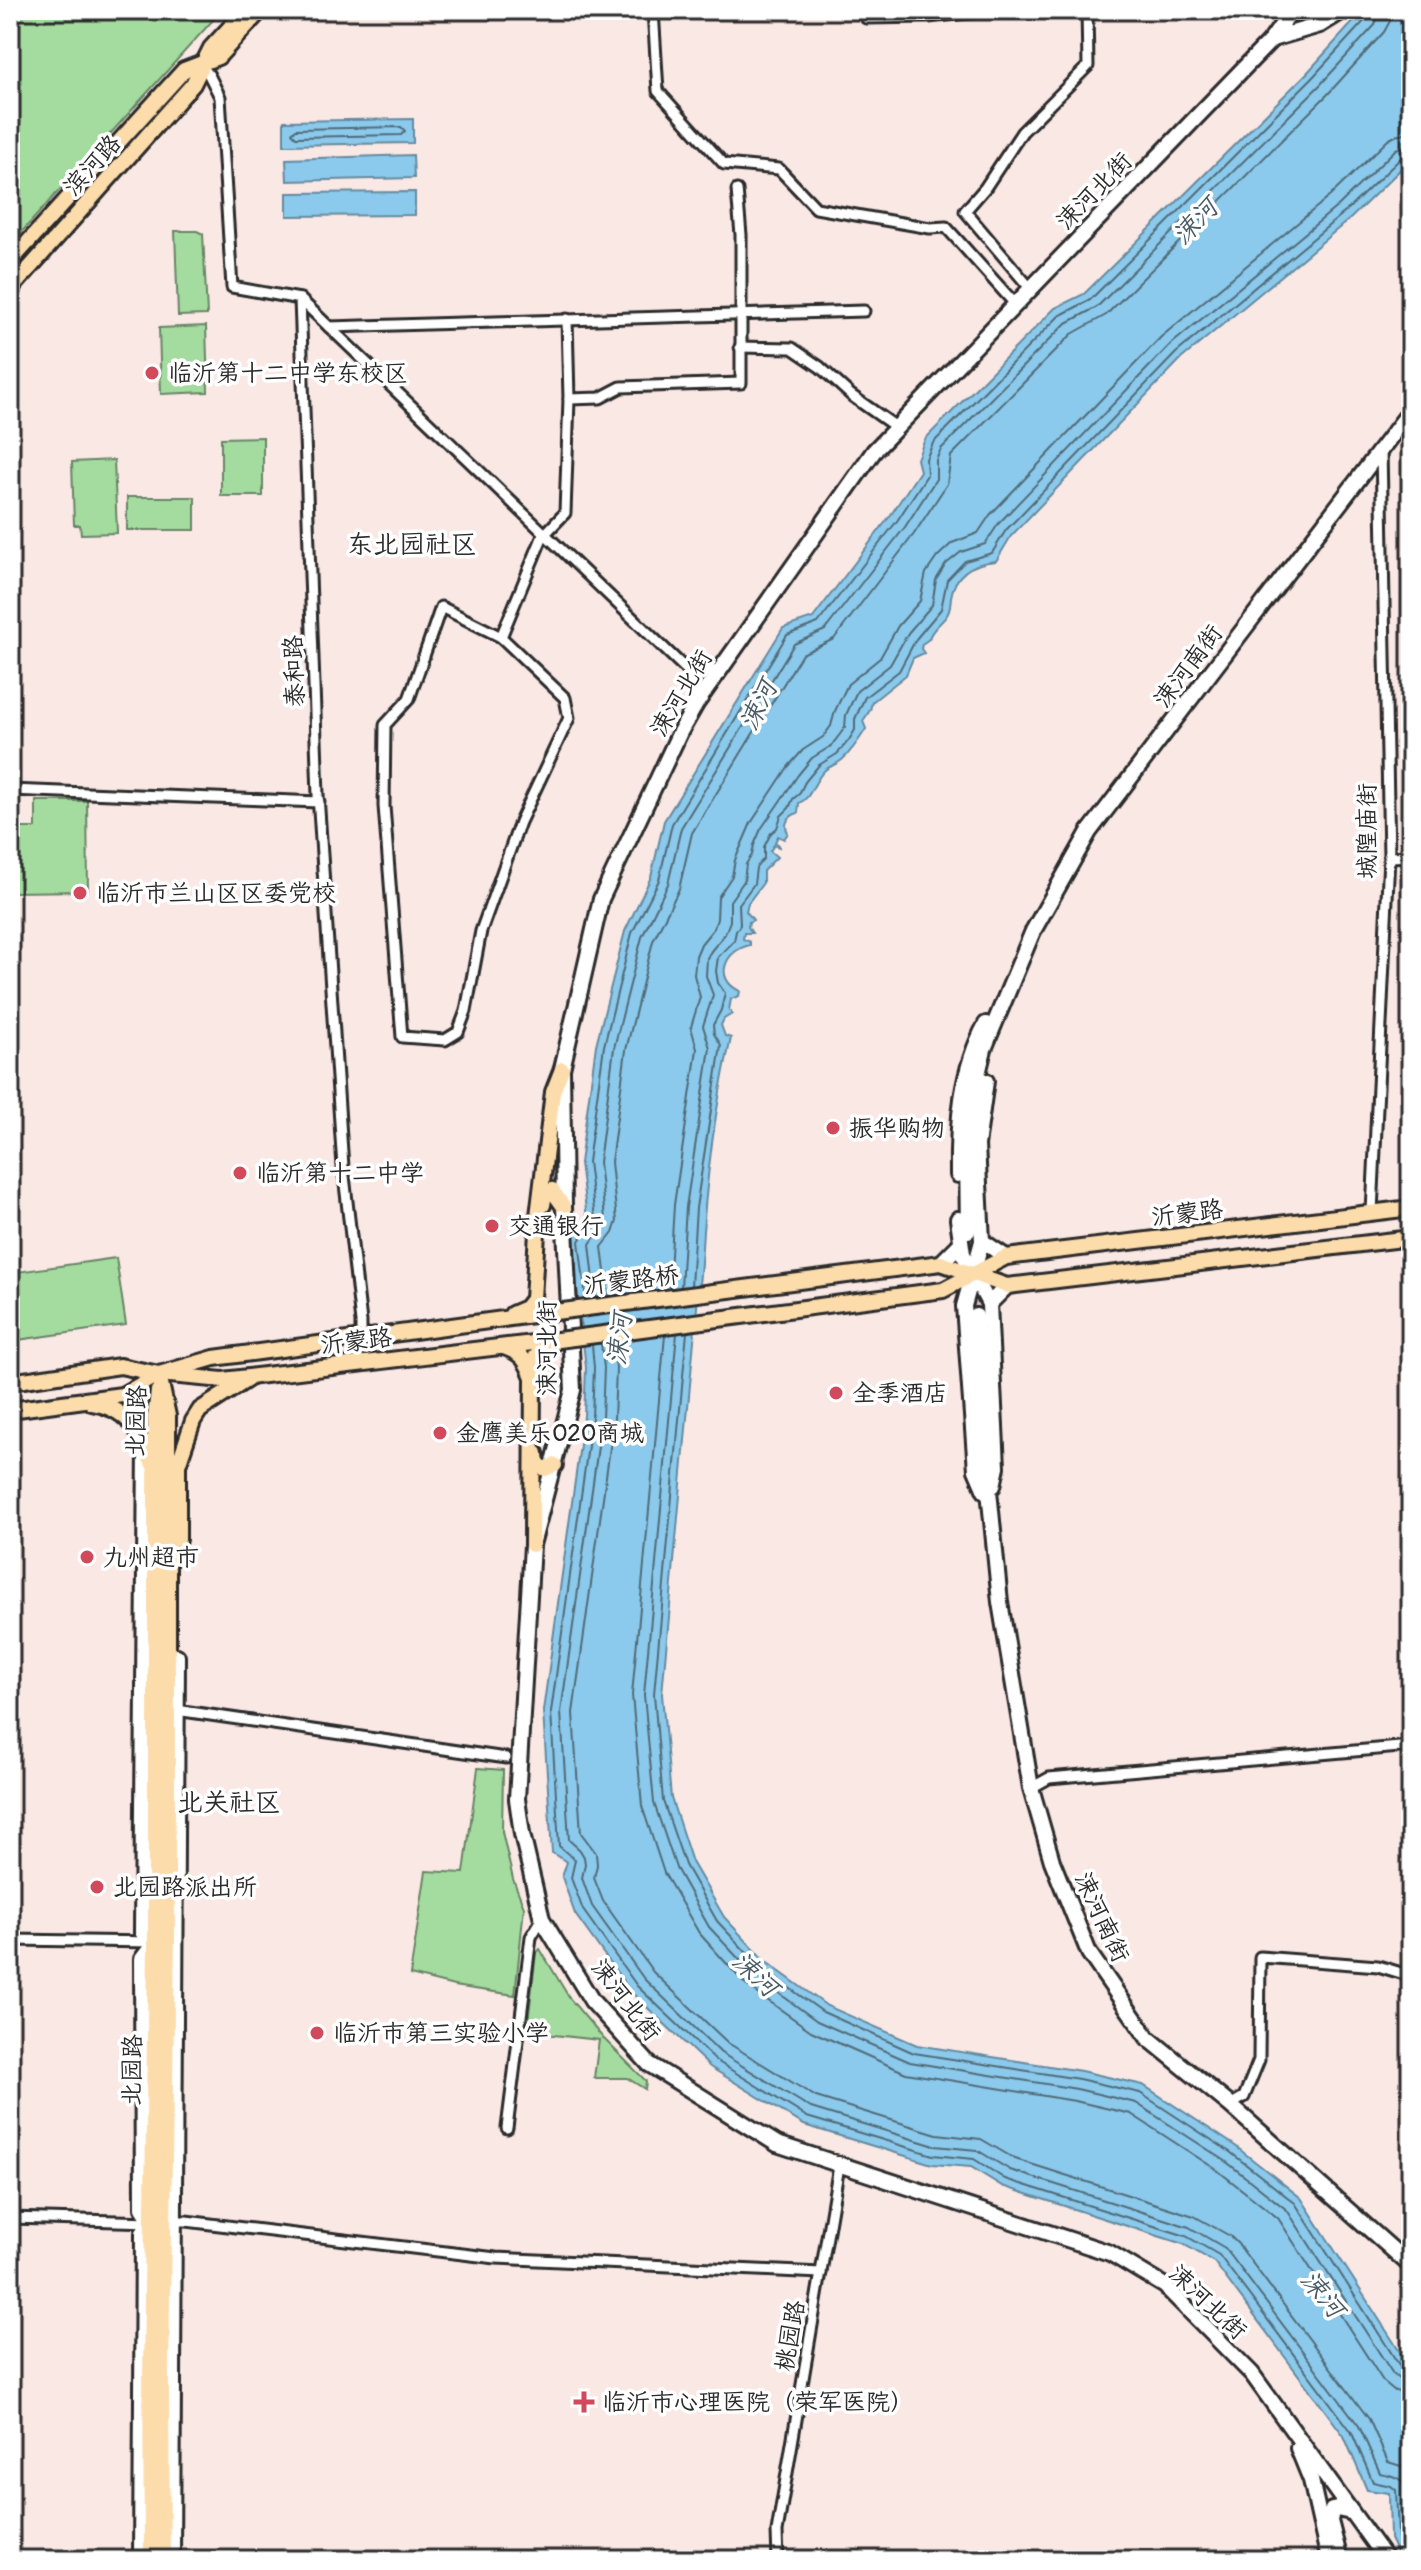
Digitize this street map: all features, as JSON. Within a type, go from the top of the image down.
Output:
[{"type":"main road","name":"滨河路","points":[[10,290],[193,84],[211,48],[246,10]]},
{"type":"main road","name":"滨河路","points":[[10,262],[184,70],[218,57],[261,10]]},
{"type":"main road","points":[[1272,39],[1292,10]]},
{"type":"main road","name":"涑河北街","points":[[1344,10],[1320,25],[1272,39],[874,451],[696,704],[601,899],[562,1069],[564,1207],[573,1390],[532,1545],[517,1799],[542,1919],[592,2001],[649,2064],[777,2144],[1110,2253],[1165,2286],[1252,2374],[1386,2560]]},
{"type":"main road","name":"涑河南街","points":[[1021,961],[1053,892],[1089,832],[1411,410]]},
{"type":"main road","points":[[990,1502],[997,1467],[989,1304],[972,1274],[964,1237],[967,1153],[971,1103],[984,1049],[1021,961]]},
{"type":"main road","points":[[990,1502],[976,1470],[964,1306],[982,1241],[977,1145],[982,1100],[993,1051],[1021,961]]},
{"type":"main road","points":[[504,1318],[526,1308],[533,1299],[538,1216],[553,1092],[562,1069]]},
{"type":"main road","points":[[555,1312],[539,1290],[545,1193],[552,1190],[564,1207]]},
{"type":"main road","name":"沂蒙路","points":[[718,1319],[943,1290],[1006,1257],[1411,1208]]},
{"type":"main road","points":[[964,1237],[941,1263],[1007,1286],[1411,1238]]},
{"type":"main road","points":[[982,1241],[1006,1257]]},
{"type":"main road","name":"沂蒙路桥","points":[[555,1312],[941,1263]]},
{"type":"main road","points":[[989,1304],[1007,1286]]},
{"type":"main road","name":"沂蒙路","points":[[10,1410],[122,1395],[159,1374],[214,1358],[555,1312]]},
{"type":"main road","name":"涑河南街","points":[[976,1316],[1000,1602],[1031,1788],[1052,1861],[1089,1953],[1148,2038],[1230,2105],[1411,2266]]},
{"type":"main road","name":"沂蒙路桥","points":[[558,1340],[718,1319]]},
{"type":"main road","points":[[555,1465],[545,1469],[536,1461],[536,1356],[558,1340]]},
{"type":"main road","name":"沂蒙路","points":[[10,1382],[120,1366],[159,1374],[223,1380],[558,1340]]},
{"type":"main road","points":[[500,1345],[519,1352],[533,1377],[532,1545]]},
{"type":"main road","name":"北园路","points":[[159,1374],[155,1417],[162,1942],[163,2560]]},
{"type":"main road","name":"北园路","points":[[159,1374],[168,1416],[168,1669],[162,1942]]},
{"type":"main road","points":[[172,2560],[163,2221],[176,1710],[178,1465],[193,1421],[200,1410],[252,1377]]},
{"type":"main road","points":[[80,1401],[109,1405],[122,1414],[137,1429],[156,1471]]},
{"type":"main road","points":[[146,1445],[142,1932],[162,1942],[142,1959],[143,2208],[163,2221]]},
{"type":"main road","points":[[168,1669],[177,1656]]},
{"type":"main road","points":[[141,2560],[143,2233],[163,2221]]},
{"type":"main road","name":"北园路","points":[[151,2560],[163,2221]]},
{"type":"main road","points":[[1289,2425],[1311,2480],[1329,2560]]},
{"type":"main road","points":[[1340,2560],[1330,2521],[1332,2510],[1351,2512]]},
{"type":"street","points":[[653,10],[658,91],[724,164],[779,169],[816,208],[930,228],[946,227],[1015,304]]},
{"type":"street","points":[[866,18],[929,17],[995,10]]},
{"type":"street","points":[[1030,288],[965,211],[985,188],[1022,132],[1088,66],[1087,10]]},
{"type":"street","points":[[201,65],[220,97],[232,287],[300,299],[693,676],[696,704]]},
{"type":"street","points":[[569,399],[600,398],[621,387],[741,383],[741,235],[737,190]]},
{"type":"street","name":"泰和路","points":[[300,299],[319,802],[343,1167],[361,1337]]},
{"type":"street","points":[[329,327],[864,311]]},
{"type":"street","points":[[501,637],[544,534],[565,513],[569,399],[567,319]]},
{"type":"street","points":[[740,347],[792,348],[896,427]]},
{"type":"street","name":"城隍庙街","points":[[1372,1212],[1389,857],[1381,449]]},
{"type":"street","points":[[441,607],[501,637],[565,698],[569,718],[520,822],[481,931],[466,1011],[458,1032],[445,1040],[402,1037],[384,806],[385,725],[409,699],[441,607]]},
{"type":"street","points":[[693,676],[721,668]]},
{"type":"street","points":[[10,790],[319,802]]},
{"type":"street","points":[[1389,857],[1411,856]]},
{"type":"street","points":[[176,1710],[506,1758]]},
{"type":"street","points":[[1031,1788],[1049,1778],[1411,1746]]},
{"type":"street","points":[[507,2128],[531,1937],[542,1919]]},
{"type":"street","points":[[10,1940],[162,1942]]},
{"type":"street","points":[[1230,2105],[1244,2097],[1259,2060],[1260,1957],[1378,1966],[1411,1976]]},
{"type":"street","name":"桃园路","points":[[778,2560],[777,2532],[839,2166]]},
{"type":"street","points":[[10,2218],[186,2221],[496,2258],[821,2273]]},
{"type":"green space","points":[[10,10],[222,10],[10,245]]},
{"type":"green space","points":[[175,231],[203,234],[207,315],[178,316]]},
{"type":"green space","points":[[206,326],[208,392],[161,394],[159,328]]},
{"type":"green space","points":[[263,437],[263,496],[221,496],[221,438]]},
{"type":"green space","points":[[114,460],[117,533],[81,534],[80,525],[74,525],[72,462]]},
{"type":"green space","points":[[127,497],[195,497],[195,530],[127,530]]},
{"type":"green space","points":[[36,801],[87,801],[88,891],[10,892],[10,828],[36,828]]},
{"type":"green space","points":[[116,1258],[126,1325],[10,1341],[10,1273]]},
{"type":"green space","points":[[478,1768],[503,1770],[502,1832],[513,1879],[524,1907],[515,1995],[454,1986],[410,1975],[426,1871],[464,1873]]},
{"type":"green space","points":[[540,1949],[570,1999],[646,2081],[645,2089],[627,2078],[594,2078],[599,2040],[527,2032],[536,1953]]},
{"type":"water","name":"涑河","points":[[1364,10],[1411,10],[1411,159],[1351,218],[1181,359],[1011,536],[996,561],[980,564],[961,575],[953,588],[948,613],[922,644],[924,653],[913,658],[906,675],[872,702],[863,721],[866,729],[858,742],[842,760],[821,774],[807,797],[799,803],[798,813],[787,821],[788,833],[784,839],[778,836],[775,842],[779,847],[774,845],[770,851],[777,857],[763,871],[763,883],[748,903],[746,911],[753,920],[748,927],[752,933],[744,933],[743,939],[750,945],[734,953],[725,972],[732,986],[740,991],[739,996],[731,999],[729,1010],[732,1014],[721,1025],[725,1036],[731,1038],[708,1178],[662,1694],[671,1798],[692,1862],[724,1917],[765,1961],[827,2006],[917,2045],[1081,2071],[1143,2085],[1234,2145],[1301,2198],[1411,2369],[1411,2560],[1400,2560],[1390,2539],[1389,2493],[1367,2490],[1344,2436],[1214,2262],[1183,2244],[1002,2186],[971,2167],[932,2164],[804,2125],[710,2067],[631,1992],[575,1914],[562,1877],[567,1862],[552,1853],[543,1711],[584,1416],[586,1368],[571,1238],[587,1218],[580,1163],[596,1045],[625,931],[651,877],[664,821],[783,628],[813,618],[890,516],[920,471],[917,459],[925,439],[1055,308],[1084,294],[1307,73]]},
{"type":"water","points":[[413,119],[413,143],[284,145],[284,121]]},
{"type":"water","points":[[413,155],[414,178],[287,181],[286,159]]},
{"type":"water","points":[[415,192],[415,215],[287,216],[287,193]]},
{"type":"tunnel","points":[[968,1231],[976,1316]]},
{"type":"place","name":"临沂第十二中学东校区","points":[[152,373]]},
{"type":"place","name":"临沂市兰山区区委党校","points":[[80,893]]},
{"type":"place","name":"振华购物","points":[[833,1128]]},
{"type":"place","name":"临沂第十二中学","points":[[240,1173]]},
{"type":"place","name":"交通银行","points":[[492,1226]]},
{"type":"place","name":"全季酒店","points":[[836,1393]]},
{"type":"place","name":"金鹰美乐O2O商城","points":[[440,1433]]},
{"type":"place","name":"九州超市","points":[[87,1557]]},
{"type":"place","name":"北园路派出所","points":[[97,1887]]},
{"type":"place","name":"临沂市第三实验小学","points":[[317,2033]]},
{"type":"place","name":"临沂市心理医院（荣军医院）","points":[[584,2402]]},
{"type":"district","name":"东北园社区","points":[[412,544]]},
{"type":"district","name":"北关社区","points":[[229,1802]]}]
